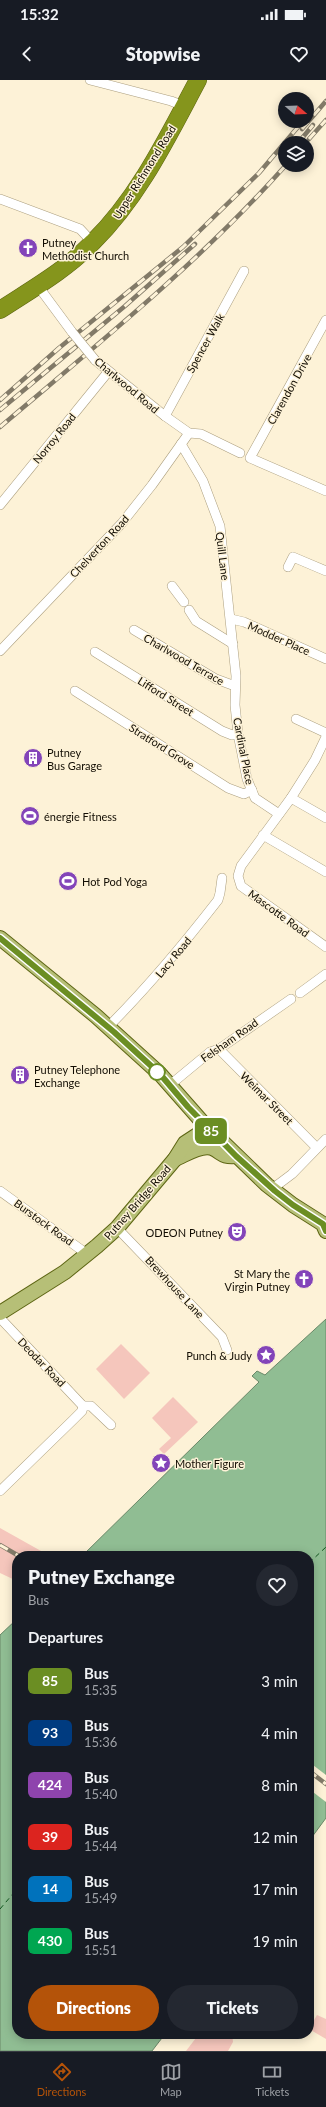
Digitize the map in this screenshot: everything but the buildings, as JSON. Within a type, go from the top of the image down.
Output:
[{"type":"highway","name":"Upper Richmond Road","points":[[0,310],[38,286],[68,264],[93,243],[114,220],[131,196],[198,80]]},
{"type":"main road","points":[[0,938],[108,1027],[170,1085],[208,1128],[272,1189],[325,1226]]},
{"type":"main road","name":"Putney Bridge Road","points":[[0,1313],[66,1272],[87,1254],[116,1228],[175,1159],[186,1143],[208,1128]]},
{"type":"main road","name":"Putney Bridge Road","points":[[175,1159],[204,1147],[211,1148],[224,1156],[236,1156]]},
{"type":"street","points":[[90,80],[184,106]]},
{"type":"street","points":[[0,199],[80,229],[93,243]]},
{"type":"street","name":"Spencer Walk","points":[[165,416],[244,270]]},
{"type":"street","name":"Charlwood Road","points":[[38,286],[72,332],[95,360],[108,372],[189,433],[201,434],[240,453]]},
{"type":"street","name":"Clarendon Drive","points":[[326,320],[250,458],[256,462],[326,491]]},
{"type":"street","name":"Norroy Road","points":[[0,505],[108,372]]},
{"type":"street","name":"Chelverton Road","points":[[0,651],[122,523],[152,485],[189,433]]},
{"type":"street","name":"Quill Lane","points":[[181,444],[203,481],[216,512],[220,526],[236,676]]},
{"type":"street","points":[[288,567],[293,557],[326,571]]},
{"type":"street","points":[[172,586],[196,621],[233,644]]},
{"type":"street","name":"Modder Place","points":[[231,619],[244,622],[326,659]]},
{"type":"street","name":"Charlwood Terrace","points":[[134,630],[216,679],[235,686]]},
{"type":"street","name":"Lifford Street","points":[[95,652],[222,732],[232,735],[238,734]]},
{"type":"street","name":"Cardinal Place","points":[[236,676],[235,686],[238,734],[247,780],[260,802],[279,814]]},
{"type":"street","name":"Stratford Grove","points":[[75,691],[228,788],[239,793],[252,790]]},
{"type":"street","points":[[296,719],[326,733]]},
{"type":"street","points":[[326,737],[315,760],[291,798],[263,836],[326,872]]},
{"type":"street","points":[[291,798],[326,818]]},
{"type":"street","name":"Mascotte Road","points":[[263,836],[240,868],[238,876],[241,886],[326,947]]},
{"type":"street","name":"Lacy Road","points":[[108,1027],[174,956],[212,908],[220,893],[222,878]]},
{"type":"street","points":[[300,993],[326,974]]},
{"type":"street","name":"Felsham Road","points":[[170,1085],[210,1052],[219,1049],[291,999]]},
{"type":"street","name":"Weimar Street","points":[[219,1049],[316,1147]]},
{"type":"street","points":[[272,1189],[292,1174],[316,1147],[326,1139]]},
{"type":"street","name":"Burstock Road","points":[[0,1191],[87,1254]]},
{"type":"street","name":"Brewhouse Lane","points":[[116,1228],[222,1337],[228,1350]]},
{"type":"street","name":"Deodar Road","points":[[0,1318],[83,1406],[91,1406],[111,1425]]},
{"type":"street","points":[[0,1491],[82,1411],[83,1406]]},
{"type":"shaded area","points":[[326,1319],[326,1818],[314,1834],[314,1551],[87,1551],[259,1382],[252,1376],[257,1371],[265,1375]]},
{"type":"shaded area","points":[[121,1344],[150,1373],[124,1399],[96,1369]]},
{"type":"shaded area","points":[[173,1397],[198,1422],[164,1454],[159,1449],[171,1438],[152,1418]]},
{"type":"shaded area","points":[[0,1528],[41,1551],[12,1551],[12,1579],[0,1573]]},
{"type":"shaded area","points":[[12,1624],[12,2039],[161,2039],[152,2051],[0,2051],[0,1635]]},
{"type":"shaded area","points":[[317,2015],[326,2019],[326,2039],[314,2032],[314,2020]]},
{"type":"shaded area","points":[[195,2039],[233,2039],[233,2042],[228,2051],[186,2051]]},
{"type":"pier","points":[[314,1766],[326,1775],[326,1802],[314,1793]]},
{"type":"ferry route","points":[[314,1558],[326,1547]]},
{"type":"ferry route","points":[[0,1909],[12,1895]]},
{"type":"railway","points":[[302,129],[326,101]]},
{"type":"railway","points":[[312,136],[326,120]]},
{"type":"railway","points":[[0,400],[59,348],[183,247],[259,173],[297,128]]},
{"type":"railway","points":[[304,136],[310,128]]},
{"type":"railway","points":[[0,427],[148,301],[219,235],[280,172]]},
{"type":"railway","points":[[0,410],[125,306],[195,244]]},
{"type":"railway","points":[[0,1545],[12,1552]]},
{"type":"railway","points":[[314,1775],[326,1784]]},
{"type":"bus line","name":"85","points":[[0,938],[114,1032],[160,1074],[188,1107],[236,1156],[267,1185],[293,1205],[323,1224],[326,1231]]},
{"type":"place","name":"Putney Methodist Church","points":[[28,248]]},
{"type":"place","name":"Putney Bus Garage","points":[[33,758]]},
{"type":"place","name":"énergie Fitness","points":[[30,816]]},
{"type":"place","name":"Hot Pod Yoga","points":[[68,881]]},
{"type":"place","name":"Putney Telephone Exchange","points":[[20,1075]]},
{"type":"place","name":"ODEON Putney","points":[[237,1232]]},
{"type":"place","name":"St Mary the Virgin Putney","points":[[304,1279]]},
{"type":"place","name":"Punch & Judy","points":[[266,1355]]},
{"type":"place","name":"Mother Figure","points":[[161,1463]]}]
